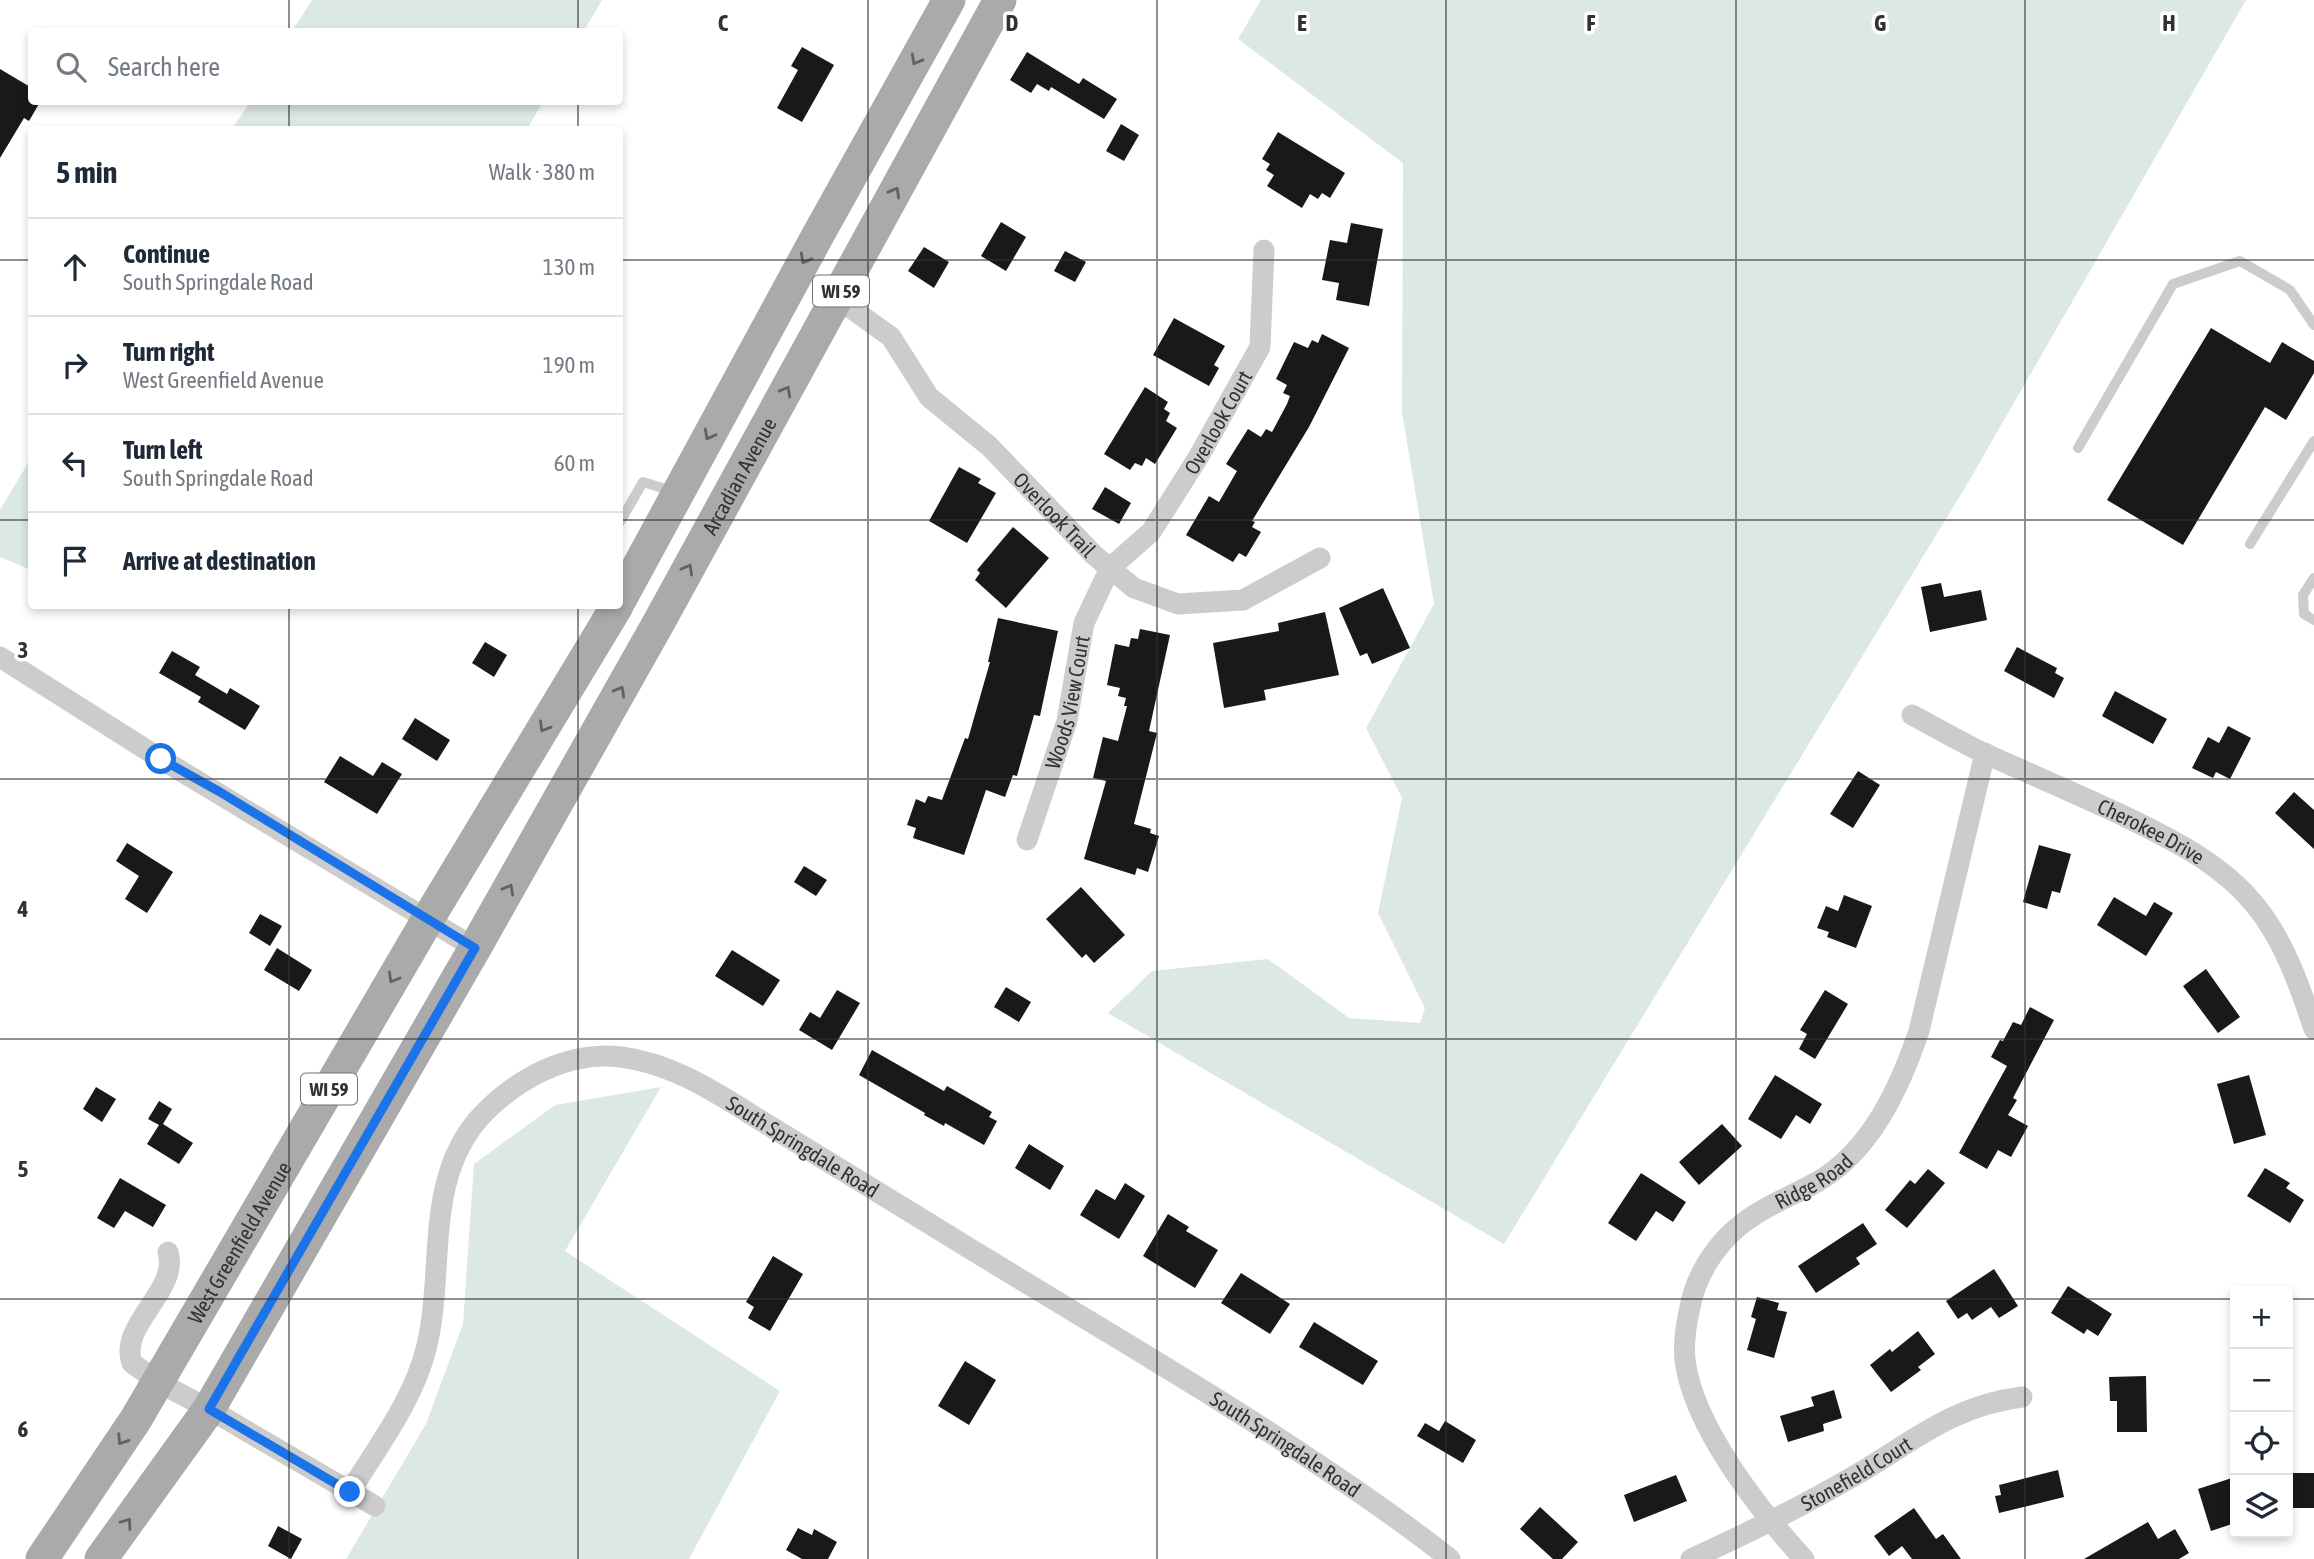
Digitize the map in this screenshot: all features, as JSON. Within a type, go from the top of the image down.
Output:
[{"type":"main road","name":"WI 59","points":[[626,583],[949,0]]},
{"type":"main road","name":"Arcadian Avenue","points":[[475,948],[718,515],[1000,0]]},
{"type":"main road","points":[[678,493],[718,515]]},
{"type":"main road","name":"WI 59","points":[[428,919],[615,609]]},
{"type":"main road","name":"West Greenfield Avenue","points":[[42,1559],[158,1382],[428,919]]},
{"type":"main road","name":"WI 59","points":[[101,1559],[209,1409],[475,948]]},
{"type":"street","name":"Overlook Court","points":[[1110,568],[1150,532],[1199,456],[1260,347],[1264,250]]},
{"type":"street","name":"Overlook Trail","points":[[837,298],[891,337],[929,397],[989,446],[1085,546],[1134,588],[1178,604],[1243,600],[1321,558]]},
{"type":"street","name":"Woods View Court","points":[[1027,840],[1067,721],[1084,623],[1110,568]]},
{"type":"street","points":[[0,657],[161,759],[475,948]]},
{"type":"street","name":"Cherokee Drive","points":[[1912,715],[1985,753],[2163,835],[2206,860],[2230,879],[2263,914],[2284,951],[2314,1030]]},
{"type":"street","name":"Ridge Road","points":[[1804,1559],[1748,1491],[1699,1408],[1690,1383],[1685,1342],[1693,1293],[1718,1247],[1737,1227],[1758,1212],[1819,1181],[1839,1166],[1859,1145],[1892,1097],[1906,1069],[1919,1031],[1985,753]]},
{"type":"street","name":"South Springdale Road","points":[[350,1492],[412,1388],[426,1348],[443,1195],[451,1164],[461,1143],[495,1102],[530,1078],[569,1061],[618,1056],[654,1064],[692,1080],[893,1200],[1281,1439],[1408,1525],[1450,1559]]},
{"type":"street","points":[[167,1252],[170,1259],[167,1275],[129,1345],[132,1363],[158,1382],[375,1506]]},
{"type":"street","name":"Stonefield Court","points":[[1691,1559],[1771,1521],[1856,1475],[1939,1423],[1993,1401],[2022,1397]]},
{"type":"lane","points":[[2078,448],[2173,284],[2241,261],[2290,290],[2314,325]]},
{"type":"lane","points":[[2250,544],[2314,441]]},
{"type":"lane","points":[[623,518],[643,482],[678,493]]},
{"type":"lane","points":[[2314,578],[2303,595],[2304,614],[2314,620]]},
{"type":"shaded area","points":[[312,0],[602,0],[586,28],[294,28]]},
{"type":"shaded area","points":[[1261,0],[2246,0],[1966,486],[1504,1244],[1108,1013],[1152,971],[1268,959],[1349,1018],[1420,1023],[1425,1008],[1378,913],[1402,798],[1366,728],[1434,604],[1402,413],[1403,163],[1238,39]]},
{"type":"shaded area","points":[[248,105],[541,105],[529,126],[234,126]]},
{"type":"shaded area","points":[[28,463],[28,569],[0,557],[0,510]]},
{"type":"shaded area","points":[[661,1087],[565,1251],[780,1391],[689,1559],[346,1559],[426,1424],[463,1324],[474,1164],[555,1105]]},
{"type":"building","points":[[802,47],[834,65],[802,122],[777,108],[798,70],[791,66]]},
{"type":"building","points":[[1027,52],[1079,84],[1083,78],[1117,99],[1104,119],[1051,87],[1049,91],[1037,84],[1031,93],[1010,80]]},
{"type":"building","points":[[0,69],[28,86],[28,105],[38,105],[29,121],[24,118],[0,158]]},
{"type":"building","points":[[1121,124],[1139,135],[1124,161],[1106,151]]},
{"type":"building","points":[[1278,132],[1345,173],[1330,198],[1322,193],[1318,199],[1310,194],[1302,208],[1267,186],[1274,175],[1266,170],[1270,164],[1262,159]]},
{"type":"building","points":[[1001,222],[1026,237],[1006,271],[981,256]]},
{"type":"building","points":[[1351,223],[1383,229],[1369,306],[1336,300],[1339,283],[1322,280],[1330,240],[1347,243]]},
{"type":"building","points":[[924,247],[949,262],[934,288],[908,271]]},
{"type":"building","points":[[1065,251],[1086,262],[1075,282],[1054,271]]},
{"type":"building","points":[[1174,318],[1225,346],[1214,365],[1219,368],[1209,386],[1153,355]]},
{"type":"building","points":[[2211,328],[2270,363],[2282,342],[2314,361],[2314,373],[2286,420],[2265,407],[2183,545],[2107,500]]},
{"type":"building","points":[[1322,334],[1349,348],[1309,427],[1252,521],[1255,522],[1252,527],[1261,532],[1246,557],[1239,553],[1233,562],[1186,535],[1209,496],[1219,502],[1237,471],[1226,464],[1248,429],[1261,437],[1266,429],[1272,432],[1290,396],[1283,393],[1287,385],[1276,379],[1294,342],[1308,348],[1312,340],[1318,343]]},
{"type":"building","points":[[1145,387],[1168,402],[1164,409],[1170,413],[1166,421],[1177,428],[1155,464],[1146,458],[1142,466],[1135,463],[1130,470],[1104,454]]},
{"type":"building","points":[[959,467],[981,479],[978,483],[996,493],[967,543],[929,521]]},
{"type":"building","points":[[1105,487],[1131,503],[1119,524],[1092,509]]},
{"type":"building","points":[[1013,527],[1049,558],[1006,608],[975,580],[980,573],[977,570]]},
{"type":"building","points":[[1941,583],[1944,597],[1981,590],[1987,620],[1930,632],[1921,587]]},
{"type":"building","points":[[1383,588],[1410,648],[1372,664],[1367,653],[1360,656],[1339,608]]},
{"type":"building","points":[[1325,612],[1339,675],[1264,690],[1266,700],[1224,708],[1213,643],[1279,631],[1278,623]]},
{"type":"building","points":[[998,618],[1058,631],[1040,716],[1034,715],[1017,776],[1013,775],[1005,797],[986,790],[964,855],[913,838],[916,828],[907,825],[916,799],[925,803],[928,796],[942,800],[965,738],[968,739],[990,662]]},
{"type":"building","points":[[1140,629],[1170,635],[1149,731],[1157,733],[1134,824],[1151,829],[1150,833],[1159,836],[1148,872],[1137,868],[1135,875],[1084,859],[1106,781],[1093,778],[1103,737],[1118,741],[1127,706],[1124,706],[1126,698],[1118,696],[1120,688],[1107,685],[1115,644],[1129,647],[1131,638],[1138,639]]},
{"type":"building","points":[[485,642],[507,655],[494,677],[472,663]]},
{"type":"building","points":[[2017,647],[2057,668],[2055,673],[2064,678],[2054,698],[2004,671]]},
{"type":"building","points":[[172,651],[200,667],[195,675],[227,694],[230,688],[260,706],[245,730],[198,702],[201,697],[159,673]]},
{"type":"building","points":[[2115,691],[2167,719],[2153,744],[2102,716]]},
{"type":"building","points":[[415,718],[450,740],[437,761],[402,739]]},
{"type":"building","points":[[2228,726],[2251,738],[2230,779],[2216,772],[2213,778],[2192,768],[2208,737],[2219,743]]},
{"type":"building","points":[[340,756],[373,776],[382,762],[402,774],[377,814],[324,782]]},
{"type":"building","points":[[1858,771],[1880,785],[1853,828],[1830,814]]},
{"type":"building","points":[[2294,792],[2314,810],[2314,849],[2275,813]]},
{"type":"building","points":[[127,843],[173,872],[147,913],[125,899],[139,876],[116,861]]},
{"type":"building","points":[[2039,845],[2071,854],[2060,893],[2052,891],[2047,909],[2023,902]]},
{"type":"building","points":[[804,866],[827,880],[816,896],[794,882]]},
{"type":"building","points":[[1081,887],[1125,935],[1094,963],[1086,954],[1082,958],[1046,919]]},
{"type":"building","points":[[1844,895],[1872,906],[1856,948],[1827,937],[1829,932],[1817,928],[1826,906],[1838,911]]},
{"type":"building","points":[[2114,897],[2146,916],[2154,902],[2173,913],[2146,956],[2097,925]]},
{"type":"building","points":[[260,914],[282,926],[270,946],[249,933]]},
{"type":"building","points":[[277,948],[312,970],[299,991],[264,970]]},
{"type":"building","points":[[732,950],[780,980],[763,1006],[715,976]]},
{"type":"building","points":[[2206,969],[2240,1017],[2218,1033],[2183,986]]},
{"type":"building","points":[[1006,987],[1031,1002],[1019,1022],[994,1007]]},
{"type":"building","points":[[837,990],[860,1003],[832,1050],[799,1030],[810,1012],[820,1018]]},
{"type":"building","points":[[1825,990],[1848,1004],[1815,1059],[1799,1049],[1807,1034],[1800,1030]]},
{"type":"building","points":[[2030,1007],[2054,1020],[2013,1098],[2017,1100],[2008,1115],[2028,1126],[2011,1157],[1998,1150],[1987,1169],[1959,1153],[2007,1066],[1991,1057],[2013,1022],[2021,1025]]},
{"type":"building","points":[[872,1050],[944,1091],[947,1086],[992,1112],[989,1117],[997,1121],[984,1145],[945,1123],[944,1126],[924,1115],[925,1113],[859,1075]]},
{"type":"building","points":[[1775,1075],[1822,1104],[1810,1124],[1796,1115],[1781,1139],[1748,1119]]},
{"type":"building","points":[[2249,1075],[2266,1135],[2234,1144],[2217,1084]]},
{"type":"building","points":[[96,1087],[116,1099],[102,1122],[83,1109]]},
{"type":"building","points":[[159,1101],[172,1109],[163,1124],[193,1143],[179,1164],[147,1144],[159,1125],[148,1119]]},
{"type":"building","points":[[1722,1124],[1742,1146],[1699,1185],[1679,1162]]},
{"type":"building","points":[[1029,1144],[1064,1166],[1050,1190],[1015,1168]]},
{"type":"building","points":[[2265,1168],[2290,1183],[2286,1188],[2304,1200],[2290,1223],[2247,1196]]},
{"type":"building","points":[[1928,1169],[1945,1183],[1907,1228],[1885,1210],[1910,1180],[1915,1184]]},
{"type":"building","points":[[1641,1173],[1686,1202],[1673,1222],[1656,1211],[1636,1241],[1608,1223]]},
{"type":"building","points":[[120,1178],[166,1205],[153,1227],[125,1211],[114,1228],[97,1218]]},
{"type":"building","points":[[1125,1183],[1145,1196],[1119,1239],[1080,1215],[1096,1189],[1115,1200]]},
{"type":"building","points":[[1168,1214],[1189,1227],[1186,1231],[1218,1250],[1195,1288],[1143,1256]]},
{"type":"building","points":[[1863,1223],[1877,1244],[1856,1258],[1860,1264],[1816,1293],[1798,1266]]},
{"type":"building","points":[[773,1256],[803,1274],[770,1331],[748,1318],[754,1307],[746,1302]]},
{"type":"building","points":[[1994,1269],[2018,1306],[1999,1318],[1991,1307],[1972,1320],[1967,1313],[1958,1319],[1946,1301]]},
{"type":"building","points":[[1241,1273],[1290,1304],[1270,1334],[1221,1303]]},
{"type":"building","points":[[2068,1286],[2112,1314],[2098,1336],[2087,1329],[2084,1334],[2051,1313]]},
{"type":"building","points":[[1757,1297],[1779,1303],[1777,1310],[1787,1312],[1774,1358],[1747,1350],[1756,1319],[1751,1317]]},
{"type":"building","points":[[1314,1322],[1378,1361],[1363,1385],[1299,1347]]},
{"type":"building","points":[[1918,1331],[1935,1354],[1918,1367],[1921,1370],[1891,1392],[1870,1365],[1890,1349],[1892,1352]]},
{"type":"building","points":[[965,1361],[996,1380],[969,1425],[938,1406]]},
{"type":"building","points":[[2146,1376],[2147,1432],[2117,1432],[2117,1401],[2110,1401],[2109,1377]]},
{"type":"building","points":[[1834,1390],[1842,1418],[1823,1424],[1824,1431],[1788,1442],[1780,1416],[1814,1406],[1811,1397]]},
{"type":"building","points":[[1445,1421],[1476,1440],[1463,1463],[1417,1436],[1425,1423],[1439,1431]]},
{"type":"building","points":[[2058,1470],[2064,1497],[1999,1513],[1995,1496],[2001,1495],[1999,1485]]},
{"type":"building","points":[[2293,1473],[2314,1473],[2314,1508],[2293,1508]]},
{"type":"building","points":[[1676,1475],[1687,1501],[1634,1522],[1624,1495]]},
{"type":"building","points":[[2230,1479],[2230,1525],[2211,1531],[2198,1489]]},
{"type":"building","points":[[1540,1507],[1578,1542],[1562,1559],[1553,1559],[1520,1529]]},
{"type":"building","points":[[1914,1508],[1936,1539],[1943,1534],[1961,1559],[1912,1559],[1902,1546],[1889,1556],[1874,1536]]},
{"type":"building","points":[[2148,1522],[2158,1539],[2175,1529],[2189,1553],[2179,1559],[2084,1559]]},
{"type":"building","points":[[278,1526],[302,1539],[291,1559],[268,1546]]},
{"type":"building","points":[[798,1528],[812,1535],[814,1529],[837,1542],[828,1559],[802,1559],[786,1550]]},
{"type":"route","points":[[161,759],[220,792],[475,948],[209,1409],[350,1492]]}]
